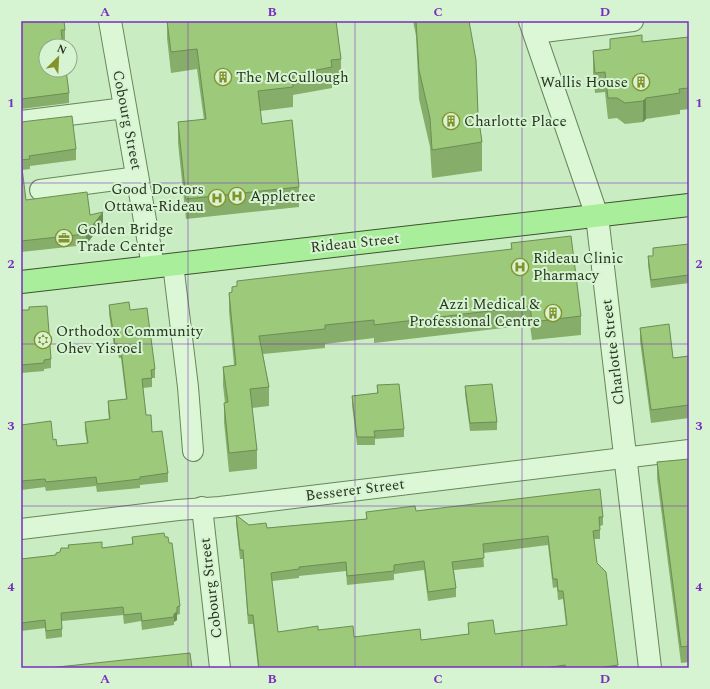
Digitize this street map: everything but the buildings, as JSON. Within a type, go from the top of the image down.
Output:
[{"type":"main road","name":"Rideau Street","points":[[21,282],[689,206]]},
{"type":"street","name":"Cobourg Street","points":[[110,21],[138,178],[163,265],[188,387],[193,451]]},
{"type":"street","points":[[532,27],[633,21]]},
{"type":"street","name":"Charlotte Street","points":[[532,27],[597,216],[650,668]]},
{"type":"street","points":[[21,121],[125,108]]},
{"type":"street","points":[[40,190],[138,178]]},
{"type":"street","name":"Besserer Street","points":[[21,529],[202,507],[220,507],[689,450]]},
{"type":"street","name":"Cobourg Street","points":[[202,507],[220,668]]},
{"type":"place","name":"The McCullough","points":[[223,77]]},
{"type":"place","name":"Wallis House","points":[[641,82]]},
{"type":"place","name":"Charlotte Place","points":[[451,121]]},
{"type":"place","name":"Appletree","points":[[237,196]]},
{"type":"place","name":"Good Doctors Ottawa-Rideau","points":[[217,198]]},
{"type":"place","name":"Golden Bridge Trade Center","points":[[64,238]]},
{"type":"place","name":"Rideau Clinic Pharmacy","points":[[520,267]]},
{"type":"place","name":"Azzi Medical & Professional Centre","points":[[553,313]]},
{"type":"place","name":"Orthodox Community Ohev Yisroel","points":[[43,340]]}]
